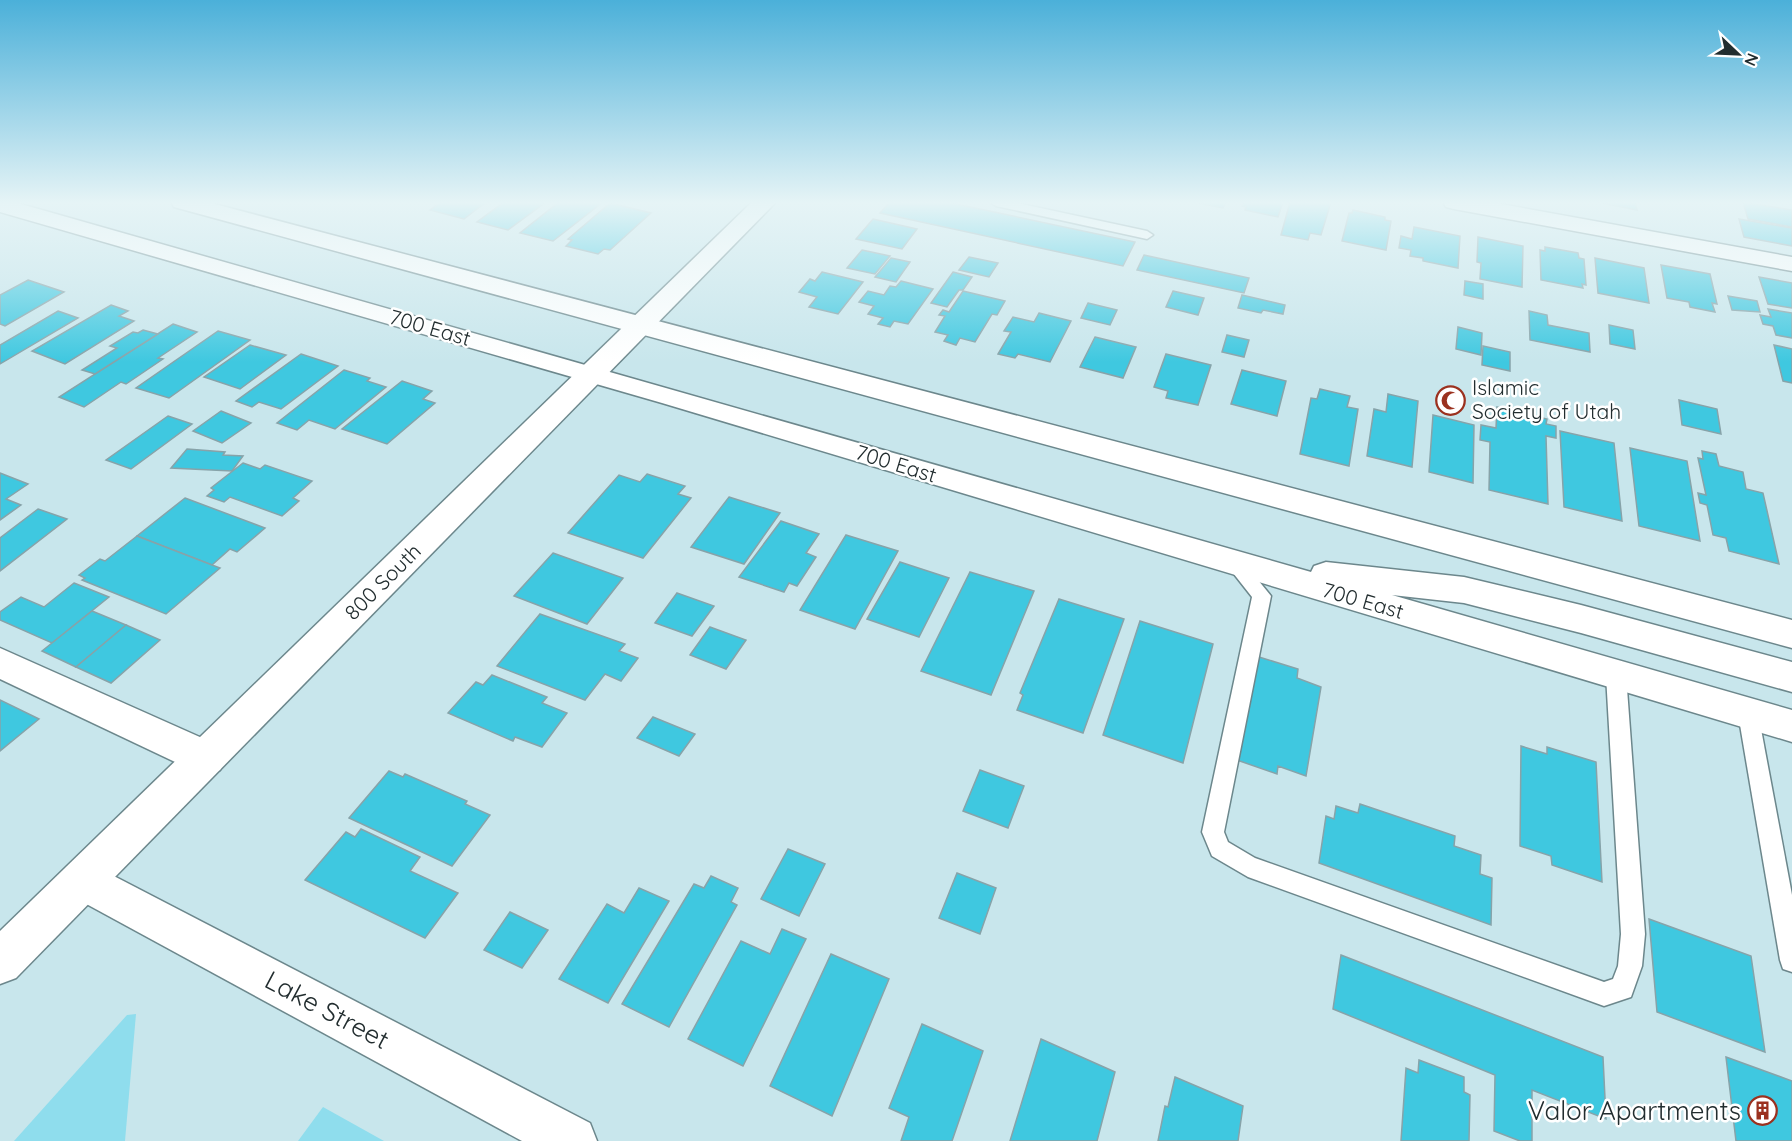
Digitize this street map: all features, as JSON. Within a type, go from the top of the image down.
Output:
[{"type":"main road","name":"700 East","points":[[176,255],[592,374],[1792,726]]},
{"type":"main road","points":[[383,255],[1792,634]]},
{"type":"main road","name":"800 South","points":[[0,962],[712,255]]},
{"type":"main road","points":[[1744,255],[1792,264]]},
{"type":"main road","points":[[1235,564],[1464,590],[1581,619],[1792,677]]},
{"type":"main road","points":[[0,663],[206,758]]},
{"type":"main road","name":"Lake Street","points":[[83,880],[572,1141]]},
{"type":"lane","points":[[1235,564],[1262,596],[1213,832],[1220,849],[1248,866],[1604,994],[1622,988],[1630,966],[1633,934],[1616,675]]},
{"type":"lane","points":[[1748,713],[1792,960]]},
{"type":"shaded area","points":[[136,1014],[125,1141],[14,1141],[127,1015]]},
{"type":"shaded area","points":[[323,1107],[384,1141],[298,1141]]},
{"type":"building","points":[[858,255],[890,256],[875,274],[847,268]]},
{"type":"building","points":[[1074,255],[1128,255],[1123,266]]},
{"type":"building","points":[[1145,255],[1249,278],[1244,293],[1137,270]]},
{"type":"building","points":[[1459,255],[1458,268],[1423,261],[1423,258],[1410,256]]},
{"type":"building","points":[[1477,255],[1523,255],[1522,287],[1480,279],[1481,263],[1477,262]]},
{"type":"building","points":[[1540,255],[1578,255],[1579,258],[1584,259],[1586,285],[1582,284],[1583,288],[1541,280]]},
{"type":"building","points":[[969,257],[998,263],[989,277],[959,270]]},
{"type":"building","points":[[891,258],[910,262],[896,282],[875,277]]},
{"type":"building","points":[[1595,258],[1644,268],[1649,303],[1598,293]]},
{"type":"building","points":[[1661,265],[1710,274],[1717,304],[1712,303],[1715,312],[1690,307],[1689,302],[1667,298]]},
{"type":"building","points":[[822,272],[863,282],[838,314],[809,307],[817,297],[799,292],[810,279],[815,281]]},
{"type":"building","points":[[953,272],[972,277],[947,307],[931,303]]},
{"type":"building","points":[[1759,277],[1792,283],[1792,308],[1768,304]]},
{"type":"building","points":[[28,280],[64,292],[5,326],[0,324],[0,295]]},
{"type":"building","points":[[901,281],[933,289],[908,324],[894,321],[890,327],[878,324],[883,318],[868,314],[874,306],[859,302],[868,291],[884,295],[890,286],[896,287]]},
{"type":"building","points":[[1465,281],[1483,284],[1483,299],[1464,295]]},
{"type":"building","points":[[963,291],[1005,301],[997,315],[992,314],[975,342],[960,338],[956,345],[944,341],[948,335],[935,332],[945,316],[939,315],[943,310],[949,312]]},
{"type":"building","points":[[1173,291],[1204,298],[1198,315],[1166,307]]},
{"type":"building","points":[[1242,295],[1285,305],[1283,314],[1263,310],[1261,313],[1238,308]]},
{"type":"building","points":[[1728,296],[1757,301],[1760,312],[1732,310]]},
{"type":"building","points":[[1088,303],[1117,310],[1110,325],[1081,318]]},
{"type":"building","points":[[111,305],[128,311],[119,316],[134,321],[65,364],[32,351]]},
{"type":"building","points":[[1768,309],[1792,313],[1792,338],[1776,335],[1773,326],[1763,324],[1760,315],[1771,317]]},
{"type":"building","points":[[58,311],[78,318],[0,364],[0,345]]},
{"type":"building","points":[[1529,311],[1547,315],[1548,325],[1589,333],[1590,352],[1530,340]]},
{"type":"building","points":[[1039,313],[1071,321],[1050,362],[1018,354],[1015,358],[998,354],[1011,332],[1004,331],[1013,317],[1034,322]]},
{"type":"building","points":[[173,324],[197,332],[158,358],[163,359],[126,384],[121,382],[84,407],[59,397]]},
{"type":"building","points":[[1609,325],[1633,330],[1635,349],[1610,344]]},
{"type":"building","points":[[1458,327],[1482,333],[1481,355],[1456,349]]},
{"type":"building","points":[[143,330],[158,334],[95,374],[82,370],[117,348],[110,346],[133,332],[138,333]]},
{"type":"building","points":[[218,331],[250,340],[169,398],[136,388]]},
{"type":"building","points":[[1227,335],[1249,340],[1244,357],[1222,352]]},
{"type":"building","points":[[1095,337],[1136,347],[1123,378],[1080,367]]},
{"type":"building","points":[[250,345],[286,355],[240,389],[204,377]]},
{"type":"building","points":[[1774,345],[1792,349],[1792,383],[1783,381]]},
{"type":"building","points":[[1483,346],[1510,352],[1510,371],[1482,365]]},
{"type":"building","points":[[301,354],[338,366],[281,409],[259,402],[252,407],[236,401]]},
{"type":"building","points":[[1166,354],[1211,365],[1198,405],[1166,398],[1168,391],[1154,387]]},
{"type":"building","points":[[344,370],[370,378],[367,381],[386,387],[335,429],[309,420],[297,430],[277,423]]},
{"type":"building","points":[[1242,370],[1286,381],[1277,416],[1231,404]]},
{"type":"building","points":[[402,381],[432,391],[423,399],[435,403],[387,444],[342,429]]},
{"type":"building","points":[[1320,389],[1350,396],[1347,407],[1358,409],[1349,466],[1300,454],[1311,398],[1317,399]]},
{"type":"building","points":[[1388,394],[1418,401],[1412,467],[1367,456],[1374,409],[1386,412]]},
{"type":"building","points":[[1679,400],[1717,409],[1721,434],[1682,425]]},
{"type":"building","points":[[1497,407],[1547,419],[1546,424],[1556,426],[1556,438],[1546,436],[1548,504],[1489,490],[1490,442],[1480,440],[1481,425],[1496,428]]},
{"type":"building","points":[[221,411],[251,423],[222,443],[193,431]]},
{"type":"building","points":[[1433,415],[1474,425],[1473,483],[1429,472]]},
{"type":"building","points":[[168,416],[192,424],[131,469],[106,460]]},
{"type":"building","points":[[1560,431],[1614,443],[1622,521],[1564,507]]},
{"type":"building","points":[[1630,448],[1687,461],[1700,541],[1639,526]]},
{"type":"building","points":[[187,449],[243,456],[232,471],[171,468]]},
{"type":"building","points":[[1702,451],[1716,454],[1719,466],[1743,472],[1746,489],[1763,493],[1779,564],[1729,551],[1726,538],[1713,535],[1707,505],[1700,503],[1698,493],[1706,495],[1698,458],[1703,459]]},
{"type":"building","points":[[243,463],[260,469],[265,465],[312,481],[293,498],[299,501],[282,516],[230,497],[224,502],[207,496],[214,490],[211,488]]},
{"type":"building","points":[[0,473],[28,484],[6,499],[21,505],[0,520]]},
{"type":"building","points":[[647,474],[685,486],[678,494],[691,498],[643,558],[568,533],[619,475],[640,482]]},
{"type":"building","points":[[729,497],[780,513],[744,564],[691,547]]},
{"type":"building","points":[[185,498],[265,528],[237,552],[230,549],[212,565],[137,536]]},
{"type":"building","points":[[38,509],[67,519],[0,571],[0,538]]},
{"type":"building","points":[[781,521],[819,534],[806,553],[816,557],[797,586],[789,583],[784,592],[739,577]]},
{"type":"building","points":[[846,535],[898,551],[855,629],[800,610]]},
{"type":"building","points":[[137,536],[220,568],[166,614],[82,580],[85,578],[79,575],[100,559],[105,561]]},
{"type":"building","points":[[553,553],[623,578],[587,624],[514,596]]},
{"type":"building","points":[[900,562],[949,578],[919,637],[867,619]]},
{"type":"building","points":[[970,572],[1034,591],[991,695],[921,671]]},
{"type":"building","points":[[74,583],[109,597],[52,643],[0,620],[0,612],[21,597],[44,607]]},
{"type":"building","points":[[677,593],[714,606],[692,636],[655,623]]},
{"type":"building","points":[[1059,599],[1124,619],[1083,733],[1017,710],[1023,695],[1020,693]]},
{"type":"building","points":[[92,611],[126,625],[76,667],[42,651]]},
{"type":"building","points":[[540,614],[625,644],[619,651],[638,658],[621,681],[605,674],[585,700],[497,666]]},
{"type":"building","points":[[1140,621],[1213,644],[1183,763],[1103,735]]},
{"type":"building","points":[[126,625],[160,640],[111,683],[76,667]]},
{"type":"building","points":[[710,627],[746,640],[726,669],[690,655]]},
{"type":"building","points":[[1259,657],[1298,669],[1297,678],[1321,687],[1306,776],[1278,766],[1277,774],[1234,759]]},
{"type":"building","points":[[492,675],[547,697],[542,703],[567,713],[542,747],[515,737],[513,741],[448,713],[476,682],[483,685]]},
{"type":"building","points":[[0,700],[39,719],[0,751]]},
{"type":"building","points":[[653,717],[695,734],[679,756],[637,738]]},
{"type":"building","points":[[1521,746],[1547,754],[1547,747],[1596,762],[1602,882],[1552,865],[1551,856],[1520,846]]},
{"type":"building","points":[[980,770],[1024,786],[1008,828],[963,811]]},
{"type":"building","points":[[389,771],[403,777],[405,774],[467,801],[465,804],[490,815],[452,866],[349,818]]},
{"type":"building","points":[[1360,804],[1455,836],[1454,846],[1481,855],[1480,874],[1492,878],[1491,925],[1319,863],[1326,816],[1334,819],[1336,806],[1358,813]]},
{"type":"building","points":[[361,829],[420,857],[410,871],[458,893],[425,938],[305,880],[346,832],[355,837]]},
{"type":"building","points":[[788,849],[825,864],[799,916],[761,899]]},
{"type":"building","points":[[957,873],[996,888],[980,934],[939,918]]},
{"type":"building","points":[[711,876],[738,888],[731,902],[737,905],[669,1027],[622,1004],[694,884],[704,888]]},
{"type":"building","points":[[639,888],[669,901],[608,1003],[559,979],[607,904],[624,913]]},
{"type":"building","points":[[510,912],[548,930],[522,968],[484,950]]},
{"type":"building","points":[[1649,919],[1751,956],[1765,1052],[1657,1012]]},
{"type":"building","points":[[782,929],[806,939],[743,1066],[688,1039],[741,941],[770,954]]},
{"type":"building","points":[[831,954],[889,979],[832,1116],[770,1086]]},
{"type":"building","points":[[1341,955],[1603,1057],[1606,1119],[1532,1090],[1532,1141],[1520,1141],[1494,1131],[1495,1075],[1333,1009]]},
{"type":"building","points":[[922,1024],[983,1051],[952,1141],[901,1141],[909,1117],[889,1108]]},
{"type":"building","points":[[1041,1039],[1115,1072],[1097,1141],[1010,1141]]},
{"type":"building","name":"Valor Apartments","points":[[1726,1057],[1792,1081],[1792,1141],[1736,1141]]},
{"type":"building","points":[[1419,1060],[1464,1077],[1464,1092],[1470,1095],[1469,1141],[1401,1141],[1406,1068],[1418,1073]]},
{"type":"building","points":[[1175,1077],[1243,1106],[1238,1141],[1158,1141],[1165,1106],[1168,1107]]},
{"type":"place","name":"Islamic Society of Utah","points":[[1451,400]]},
{"type":"place","name":"Valor Apartments","points":[[1762,1111]]}]
